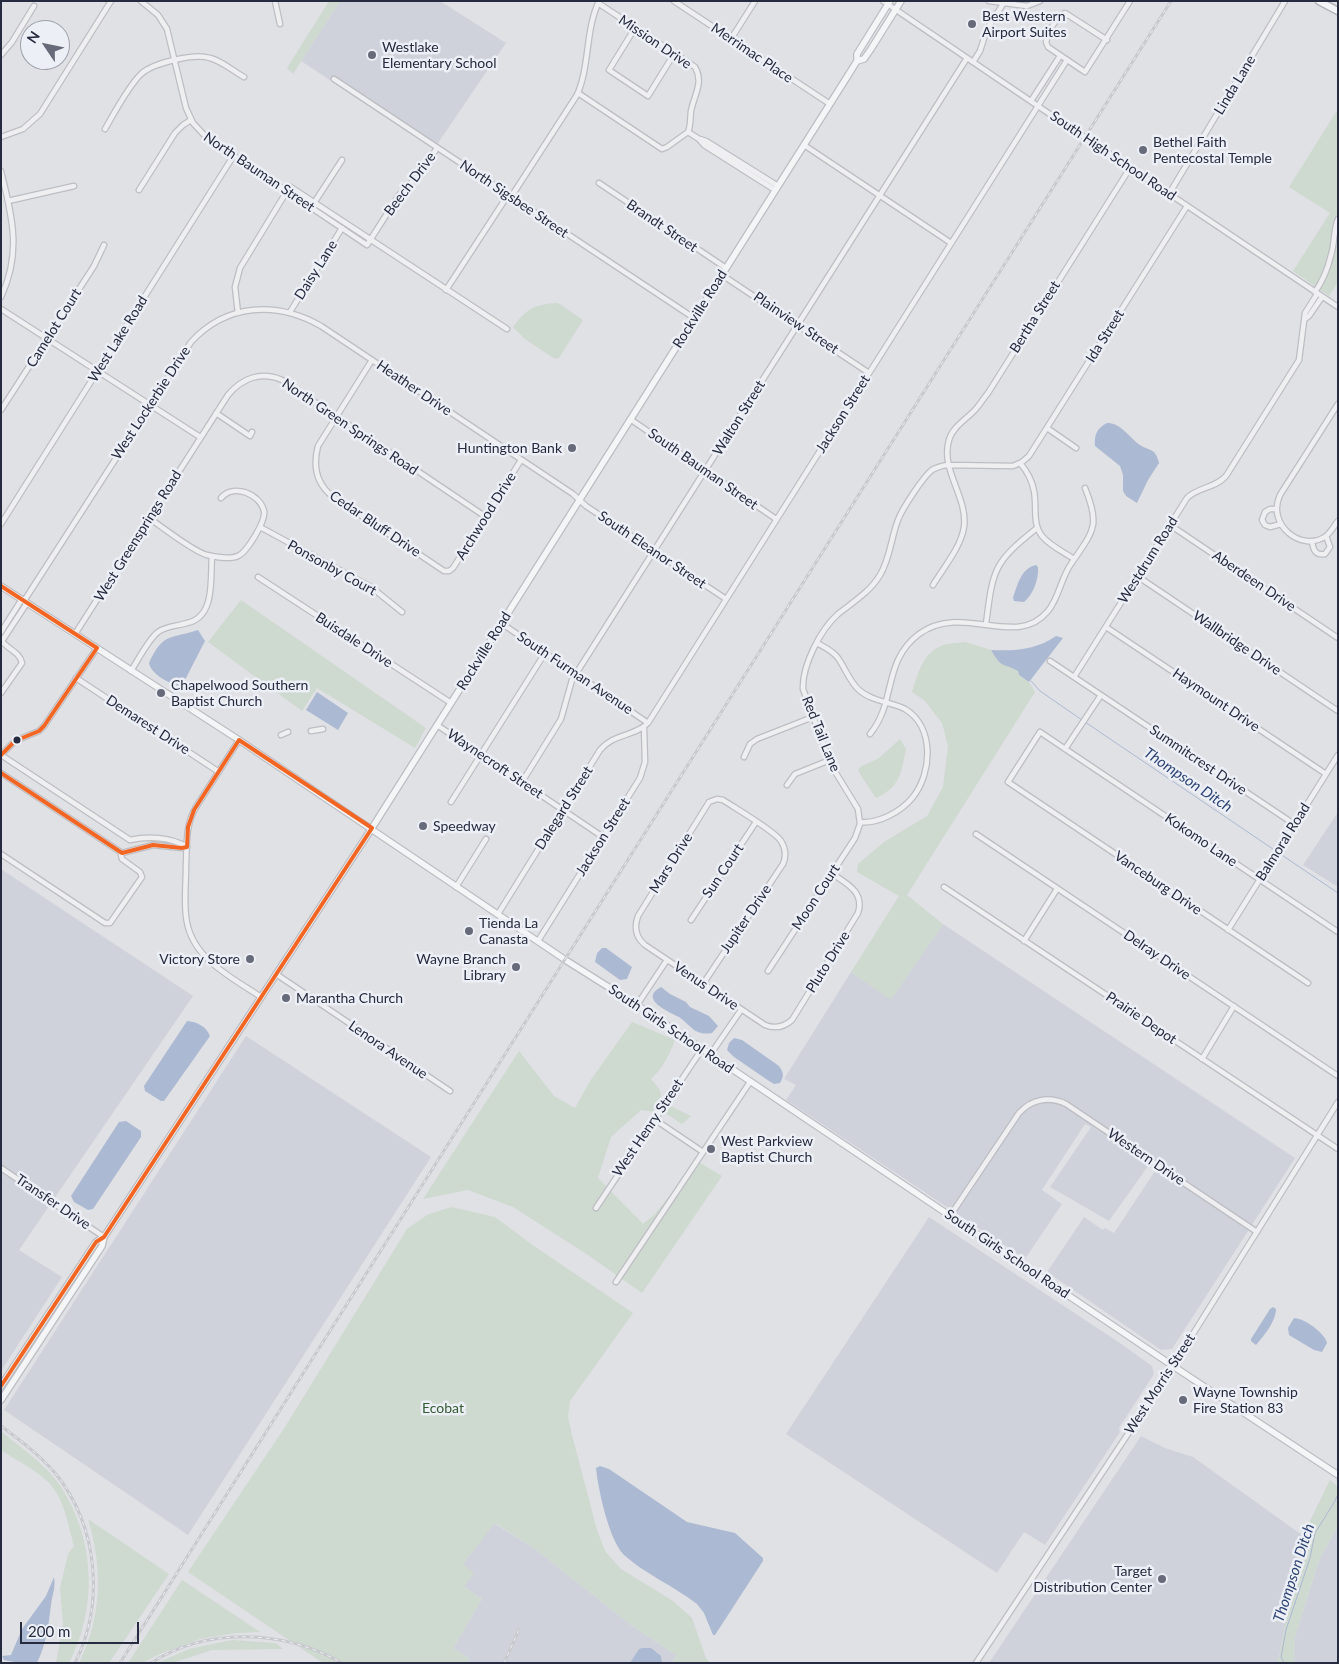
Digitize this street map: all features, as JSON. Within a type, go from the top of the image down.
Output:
[{"type":"highway","points":[[1319,1],[1338,10]]},
{"type":"main road","name":"Rockville Road","points":[[857,61],[864,58],[901,1]]},
{"type":"main road","name":"Rockville Road","points":[[1,1400],[102,1246],[104,1237],[372,828],[857,61],[857,54],[887,2]]},
{"type":"main road","name":"South Girls School Road","points":[[1,586],[240,740],[372,828],[456,887],[637,1005],[1338,1475]]},
{"type":"main road","name":"Rockville Road","points":[[1,1386],[96,1242],[104,1237]]},
{"type":"street","points":[[1,136],[20,130],[37,117],[111,1]]},
{"type":"street","name":"North Bauman Street","points":[[141,1],[158,15],[166,25],[170,34],[186,108],[191,120],[206,137],[367,245]]},
{"type":"street","points":[[275,1],[280,24]]},
{"type":"street","name":"Merrimac Place","points":[[674,1],[830,104]]},
{"type":"street","points":[[731,39],[756,1]]},
{"type":"street","points":[[988,1],[1028,6],[1040,1]]},
{"type":"street","name":"Linda Lane","points":[[1168,194],[1285,1]]},
{"type":"street","points":[[446,290],[506,198],[513,194],[578,93],[583,77],[592,21],[598,2]]},
{"type":"street","name":"Mission Drive","points":[[598,2],[695,68],[699,76],[699,86],[692,108],[688,132]]},
{"type":"street","name":"South High School Road","points":[[887,2],[1063,123],[1338,307]]},
{"type":"street","points":[[1107,40],[1066,13],[1063,13],[1051,28],[1046,42],[1048,47],[1085,72],[1107,40],[1128,2]]},
{"type":"street","points":[[974,62],[980,51],[987,29],[1003,4]]},
{"type":"street","points":[[1,55],[12,42],[34,6]]},
{"type":"street","points":[[635,28],[609,70],[648,96],[674,54]]},
{"type":"street","points":[[1031,101],[1060,56]]},
{"type":"street","points":[[105,129],[140,75],[153,66],[194,57],[210,58],[244,77]]},
{"type":"street","name":"Walton Street","points":[[522,782],[561,719],[569,687],[576,674],[967,58]]},
{"type":"street","name":"Jackson Street","points":[[538,941],[643,773],[645,762],[643,736],[646,725],[1067,60]]},
{"type":"street","name":"North Sigsbee Street","points":[[334,79],[694,318]]},
{"type":"street","points":[[578,93],[662,149],[667,148],[688,132],[699,139],[704,145],[776,188]]},
{"type":"street","points":[[139,190],[175,132],[191,120]]},
{"type":"street","points":[[804,145],[951,244]]},
{"type":"street","name":"Beech Drive","points":[[367,245],[399,195],[420,174],[437,148]]},
{"type":"street","name":"West Lake Road","points":[[1,524],[234,155]]},
{"type":"street","points":[[314,203],[342,160]]},
{"type":"street","name":"Bertha Street","points":[[933,585],[959,542],[964,526],[963,507],[950,465],[947,448],[951,435],[988,393],[1130,168]]},
{"type":"street","points":[[1,171],[13,224],[14,249],[12,267],[1,297]]},
{"type":"street","name":"Brandt Street","points":[[599,183],[726,268]]},
{"type":"street","points":[[8,202],[74,186]]},
{"type":"street","name":"North Bauman Street","points":[[289,186],[506,329]]},
{"type":"street","points":[[238,313],[235,287],[240,268],[286,191],[295,190]]},
{"type":"street","name":"Ida Street","points":[[1020,463],[1030,455],[1187,206]]},
{"type":"street","name":"Westdrum Road","points":[[1074,677],[1190,496],[1199,490],[1217,483],[1226,476],[1298,360],[1305,318],[1310,316],[1332,254],[1334,227],[1338,219]]},
{"type":"street","name":"Daisy Lane","points":[[290,312],[342,228]]},
{"type":"street","name":"Camelot Court","points":[[1,410],[94,266],[104,245]]},
{"type":"street","name":"Plainview Street","points":[[722,275],[869,373]]},
{"type":"street","points":[[1,309],[200,437]]},
{"type":"street","name":"Heather Drive","points":[[238,313],[264,309],[290,312],[311,321],[522,460],[579,500]]},
{"type":"street","name":"West Lockerbie Drive","points":[[25,601],[184,350],[195,338],[214,323],[238,313]]},
{"type":"street","name":"Cedar Bluff Drive","points":[[372,360],[320,443],[317,451],[316,471],[323,487],[335,498],[444,571],[449,572]]},
{"type":"street","name":"North Green Springs Road","points":[[200,437],[235,386],[251,378],[264,376],[282,380],[486,517]]},
{"type":"street","points":[[1338,404],[1280,495],[1276,509],[1281,524],[1302,540],[1312,541],[1326,536],[1338,520]]},
{"type":"street","points":[[216,413],[250,436],[252,432]]},
{"type":"street","name":"South Bauman Street","points":[[630,419],[776,519]]},
{"type":"street","points":[[1047,428],[1076,448]]},
{"type":"street","name":"West Greensprings Road","points":[[75,634],[200,437]]},
{"type":"street","name":"Archwood Drive","points":[[449,572],[522,460]]},
{"type":"street","points":[[950,465],[1009,466],[1020,463],[1029,475],[1034,489],[1037,528],[1046,540],[1074,559]]},
{"type":"street","name":"Red Tail Lane","points":[[860,822],[855,803],[830,760],[813,718],[803,683],[810,656],[816,643],[836,617],[870,589],[880,576],[886,563],[899,518],[908,502],[930,472],[939,466],[950,465]]},
{"type":"street","points":[[870,734],[881,718],[887,702],[896,662],[906,646],[920,633],[935,625],[951,621],[1019,627],[1038,620],[1052,606],[1064,574],[1090,535],[1094,521],[1094,508],[1086,488]]},
{"type":"street","points":[[149,518],[200,552],[212,556],[230,558],[239,555],[246,549],[264,519],[264,512],[260,503],[246,492],[236,490],[229,492],[222,498]]},
{"type":"street","name":"South Eleanor Street","points":[[579,500],[726,599]]},
{"type":"street","points":[[1276,509],[1267,510],[1262,520],[1265,525],[1270,527],[1281,524]]},
{"type":"street","name":"Aberdeen Drive","points":[[1170,525],[1338,638]]},
{"type":"street","name":"Ponsonby Court","points":[[260,527],[371,587],[402,612]]},
{"type":"street","points":[[986,624],[991,587],[999,564],[1012,548],[1037,528]]},
{"type":"street","points":[[1312,541],[1316,553],[1326,554],[1330,546],[1326,536]]},
{"type":"street","points":[[131,671],[157,632],[195,621],[203,614],[208,602],[212,556]]},
{"type":"street","name":"Wallbridge Drive","points":[[1137,576],[1338,711]]},
{"type":"street","name":"Buisdale Drive","points":[[258,577],[451,703]]},
{"type":"street","points":[[1,632],[25,601]]},
{"type":"street","points":[[1,693],[22,662],[19,655],[5,646],[2,641],[25,601]]},
{"type":"street","name":"South Furman Avenue","points":[[501,623],[646,725]]},
{"type":"street","name":"Haymount Drive","points":[[1106,627],[1326,774]]},
{"type":"street","points":[[816,643],[836,656],[861,692],[907,711],[921,726],[927,745],[925,771],[918,790],[905,805],[876,821],[860,822]]},
{"type":"street","points":[[96,648],[44,726],[15,742],[1,755],[130,840],[156,837],[187,847]]},
{"type":"street","points":[[451,802],[545,653]]},
{"type":"street","points":[[1050,661],[1101,695],[1064,749]]},
{"type":"street","name":"Demarest Drive","points":[[76,678],[219,772]]},
{"type":"street","name":"Summitcrest Drive","points":[[1101,695],[1294,824]]},
{"type":"street","points":[[744,756],[750,744],[757,739],[813,718]]},
{"type":"street","name":"Waynecroft Street","points":[[437,725],[603,837]]},
{"type":"street","name":"Dalegard Street","points":[[498,914],[605,744],[646,725]]},
{"type":"street","points":[[311,731],[323,729]]},
{"type":"street","points":[[281,735],[288,732]]},
{"type":"street","name":"Vanceburg Drive","points":[[1064,749],[1040,732],[1008,782],[1308,983]]},
{"type":"street","points":[[240,740],[190,818],[187,847],[186,916],[188,928],[200,953],[211,963],[261,997]]},
{"type":"street","name":"Kokomo Lane","points":[[1064,749],[1338,932]]},
{"type":"street","name":"Balmoral Road","points":[[1228,930],[1338,755]]},
{"type":"street","points":[[787,785],[795,774],[830,760]]},
{"type":"street","points":[[1,773],[122,853],[153,845],[187,847]]},
{"type":"street","name":"Mars Drive","points":[[636,931],[638,916],[708,804],[715,799],[723,800],[756,822]]},
{"type":"street","name":"Jupiter Drive","points":[[702,984],[783,864],[785,851],[778,837],[756,822]]},
{"type":"street","name":"Sun Court","points":[[691,920],[756,822]]},
{"type":"street","name":"Moon Court","points":[[768,971],[855,838],[860,822]]},
{"type":"street","name":"Delray Drive","points":[[976,834],[1338,1076]]},
{"type":"street","points":[[456,887],[486,839]]},
{"type":"street","points":[[1,854],[105,923],[110,924],[142,875],[122,859],[122,853]]},
{"type":"street","name":"Pluto Drive","points":[[787,1024],[857,915],[860,907],[859,898],[852,887],[831,873]]},
{"type":"street","name":"Prairie Depot","points":[[944,887],[1338,1149]]},
{"type":"street","points":[[1024,940],[1058,889]]},
{"type":"street","name":"Venus Drive","points":[[636,931],[642,943],[768,1027],[776,1028],[787,1024]]},
{"type":"street","points":[[637,1005],[667,960]]},
{"type":"street","name":"Lenora Avenue","points":[[276,974],[450,1091]]},
{"type":"street","points":[[1202,1058],[1234,1006]]},
{"type":"street","points":[[710,1055],[741,1010]]},
{"type":"street","name":"West Henry Street","points":[[596,1208],[702,1049]]},
{"type":"street","points":[[616,1282],[750,1082]]},
{"type":"street","name":"Western Drive","points":[[950,1216],[1019,1113],[1030,1104],[1049,1099],[1066,1104],[1257,1232]]},
{"type":"street","name":"West Morris Street","points":[[976,1663],[1173,1366],[1338,1102]]},
{"type":"street","points":[[654,1119],[703,1152]]},
{"type":"street","name":"Transfer Drive","points":[[1,1168],[104,1237]]},
{"type":"shaded area","points":[[340,1],[440,1],[506,43],[434,149],[301,61]]},
{"type":"shaded area","points":[[1338,812],[1338,887],[1303,865]]},
{"type":"shaded area","points":[[1,869],[193,996],[19,1250],[62,1277],[1,1371]]},
{"type":"shaded area","points":[[943,924],[1295,1158],[1172,1349],[1161,1350],[1047,1272],[1084,1217],[1103,1230],[1105,1228],[1114,1233],[1155,1171],[1148,1166],[1109,1221],[1050,1187],[1091,1127],[1085,1124],[1042,1190],[1062,1204],[1025,1259],[786,1100],[796,1085],[784,1079],[851,972],[891,999]]},
{"type":"shaded area","points":[[246,1036],[431,1157],[188,1535],[4,1410]]},
{"type":"shaded area","points":[[929,1217],[1120,1343],[1152,1366],[1154,1374],[1119,1428],[1120,1432],[1045,1545],[1024,1532],[997,1573],[786,1434]]},
{"type":"shaded area","name":"Target Distribution Center","points":[[1141,1436],[1165,1448],[1193,1457],[1302,1535],[1278,1663],[989,1663]]},
{"type":"shaded area","points":[[494,1523],[535,1549],[631,1625],[676,1655],[672,1663],[466,1663],[469,1658],[453,1648],[482,1599],[464,1587],[463,1564]]},
{"type":"shaded area","points":[[1338,1526],[1338,1663],[1294,1663],[1295,1637],[1319,1560]]},
{"type":"green space","points":[[329,1],[340,1],[293,74],[287,68]]},
{"type":"green space","points":[[1338,109],[1338,282],[1329,296],[1293,271],[1330,213],[1289,187]]},
{"type":"green space","points":[[558,303],[583,320],[559,358],[555,359],[525,339],[513,327],[522,316],[537,306]]},
{"type":"green space","points":[[241,600],[426,728],[415,748],[317,688],[302,711],[208,642]]},
{"type":"green space","points":[[965,642],[991,650],[1000,663],[1018,671],[1019,675],[1029,682],[1035,692],[907,895],[943,924],[891,1000],[851,972],[899,896],[857,872],[858,864],[884,842],[927,816],[943,787],[948,746],[942,723],[924,700],[912,692],[916,678],[929,654],[944,645]]},
{"type":"green space","points":[[900,739],[906,749],[901,773],[890,789],[876,798],[858,771],[860,767],[879,758]]},
{"type":"green space","points":[[632,1022],[675,1040],[659,1071],[651,1079],[660,1090],[662,1102],[691,1116],[682,1124],[667,1114],[641,1110],[611,1137],[598,1178],[643,1224],[655,1214],[697,1161],[722,1176],[642,1293],[588,1255],[513,1207],[468,1190],[423,1199],[519,1051],[554,1096],[575,1108],[590,1081]]},
{"type":"green space","name":"Ecobat","points":[[451,1207],[495,1217],[534,1246],[633,1313],[570,1401],[568,1417],[597,1530],[605,1551],[621,1569],[673,1601],[692,1618],[706,1658],[710,1663],[672,1663],[676,1655],[631,1625],[535,1549],[495,1523],[463,1564],[474,1573],[464,1587],[482,1599],[453,1648],[469,1658],[466,1663],[323,1663],[188,1572],[285,1427],[407,1229],[427,1215]]},
{"type":"green space","points":[[2,1432],[41,1464],[55,1479],[72,1507],[81,1529],[89,1574],[88,1597],[85,1619],[69,1663],[56,1663],[63,1624],[60,1588],[68,1554],[74,1546],[67,1520],[53,1487],[31,1469],[1,1450]]},
{"type":"green space","points":[[1330,1480],[1338,1487],[1338,1526],[1319,1560],[1295,1637],[1294,1663],[1278,1663],[1301,1539]]},
{"type":"green space","points":[[88,1519],[169,1574],[109,1663],[79,1663],[87,1646],[92,1628],[98,1592],[96,1556]]},
{"type":"green space","points":[[182,1580],[260,1632],[236,1633],[200,1639],[162,1653],[142,1663],[128,1663]]},
{"type":"green space","points":[[232,1640],[276,1643],[283,1649],[212,1650],[172,1663],[157,1663],[189,1649]]},
{"type":"water","points":[[1107,423],[1112,423],[1121,428],[1140,445],[1154,452],[1158,459],[1159,463],[1137,503],[1126,496],[1123,491],[1123,475],[1120,466],[1095,446],[1097,432]]},
{"type":"water","points":[[1036,565],[1038,567],[1037,577],[1030,595],[1024,602],[1014,601],[1013,598],[1020,578],[1027,570]]},
{"type":"water","points":[[198,630],[205,641],[186,678],[179,686],[170,683],[153,671],[149,663],[154,653],[164,641],[174,636]]},
{"type":"water","points":[[1056,636],[1063,638],[1029,682],[1019,675],[1018,671],[1000,663],[991,650],[1025,649],[1041,644]]},
{"type":"water","points":[[317,692],[348,713],[338,730],[306,710]]},
{"type":"water","points":[[602,948],[606,948],[632,967],[627,979],[620,980],[595,962],[597,953]]},
{"type":"water","points":[[661,987],[686,1002],[690,1007],[709,1016],[718,1026],[712,1033],[706,1034],[694,1030],[679,1017],[658,1005],[654,1000],[655,992]]},
{"type":"water","points":[[187,1021],[201,1025],[210,1036],[164,1101],[161,1101],[145,1091],[144,1086]]},
{"type":"water","points":[[734,1038],[742,1040],[779,1066],[783,1074],[780,1083],[774,1084],[734,1057],[727,1050],[729,1043]]},
{"type":"water","points":[[126,1121],[141,1131],[141,1137],[93,1209],[88,1210],[74,1202],[71,1196],[119,1122]]},
{"type":"water","points":[[1273,1307],[1276,1309],[1272,1323],[1256,1345],[1251,1339]]},
{"type":"water","points":[[1294,1318],[1308,1323],[1322,1335],[1327,1343],[1322,1352],[1314,1350],[1289,1335],[1288,1328]]},
{"type":"water","points":[[600,1466],[609,1469],[687,1522],[735,1533],[763,1558],[763,1561],[715,1635],[713,1635],[704,1613],[697,1604],[632,1562],[619,1548],[609,1526],[602,1501],[596,1468]]},
{"type":"water","points":[[54,1577],[47,1634],[37,1663],[20,1663],[4,1660],[2,1656],[11,1655],[22,1629],[46,1596]]},
{"type":"water","points":[[651,1648],[661,1656],[662,1663],[630,1663],[639,1649]]},
{"type":"waterway","name":"Thompson Ditch","points":[[1031,681],[1040,691],[1082,720]]},
{"type":"waterway","name":"Thompson Ditch","points":[[1085,722],[1338,893]]},
{"type":"waterway","name":"Thompson Ditch","points":[[1284,1663],[1281,1657],[1286,1630],[1310,1558],[1315,1533],[1338,1494]]},
{"type":"railway","points":[[120,1663],[1171,1]]},
{"type":"railway","points":[[1,1426],[37,1454],[50,1467],[70,1495],[81,1517],[88,1541],[93,1591],[91,1616],[85,1640],[75,1663]]},
{"type":"railway","points":[[504,1663],[519,1630]]},
{"type":"railway","points":[[151,1663],[173,1651],[197,1643],[221,1638],[246,1637],[272,1639],[296,1644],[320,1652],[342,1663]]},
{"type":"transit line","points":[[1,586],[97,648],[44,726],[39,731],[15,741],[1,755]]},
{"type":"transit line","points":[[1,773],[122,853],[153,845],[182,848],[187,847],[188,827],[194,810],[239,740],[372,828],[104,1237],[96,1242],[1,1386]]},
{"type":"place","name":"Best Western Airport Suites","points":[[972,24]]},
{"type":"place","name":"Westlake Elementary School","points":[[372,55]]},
{"type":"place","name":"Bethel Faith Pentecostal Temple","points":[[1143,150]]},
{"type":"place","name":"Huntington Bank","points":[[572,448]]},
{"type":"place","name":"Chapelwood Southern Baptist Church","points":[[161,693]]},
{"type":"place","name":"Speedway","points":[[423,826]]},
{"type":"place","name":"Tienda La Canasta","points":[[469,931]]},
{"type":"place","name":"Victory Store","points":[[250,959]]},
{"type":"place","name":"Wayne Branch Library","points":[[516,967]]},
{"type":"place","name":"Marantha Church","points":[[286,998]]},
{"type":"place","name":"West Parkview Baptist Church","points":[[711,1149]]},
{"type":"place","name":"Wayne Township Fire Station 83","points":[[1183,1400]]},
{"type":"place","name":"Target Distribution Center","points":[[1162,1579]]}]
